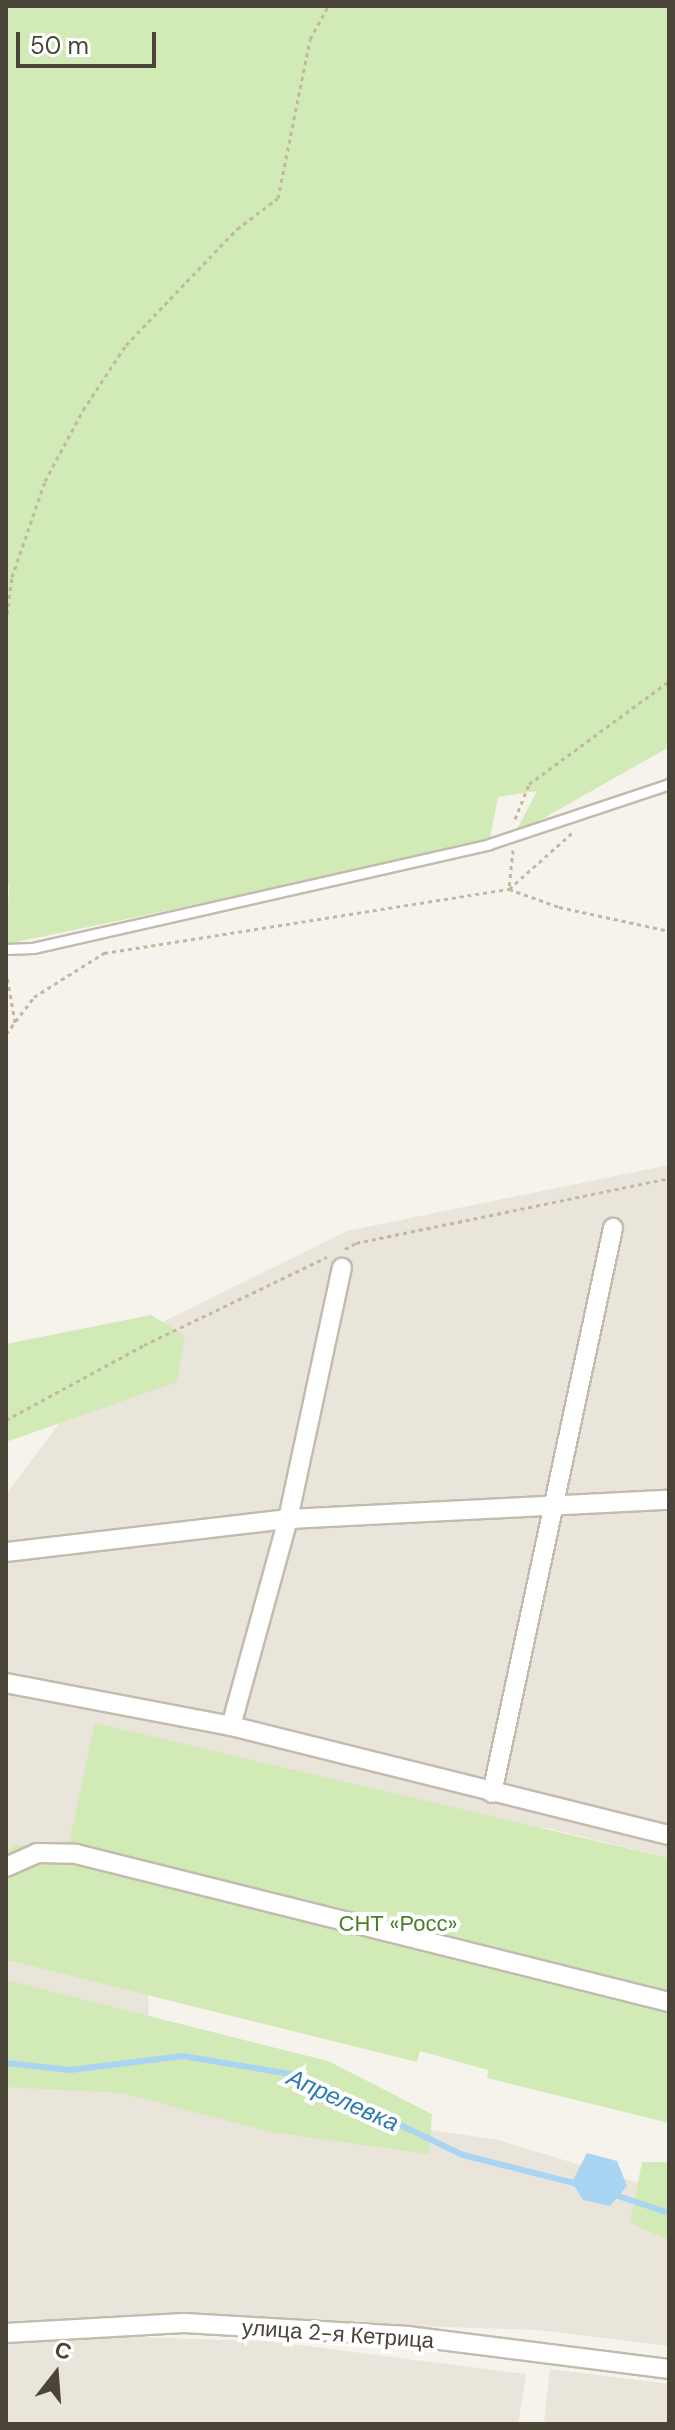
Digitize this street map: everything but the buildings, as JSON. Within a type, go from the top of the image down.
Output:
[{"type":"street","points":[[492,1793],[613,1228]]},
{"type":"street","points":[[231,1726],[288,1519],[342,1268]]},
{"type":"street","points":[[6,1552],[288,1519],[669,1500]]},
{"type":"street","points":[[6,1683],[231,1726],[669,1835]]},
{"type":"street","points":[[6,1867],[37,1853],[76,1854],[669,2002]]},
{"type":"street","name":"улица 2-я Кетрица","points":[[6,2333],[199,2324],[408,2336],[669,2369]]},
{"type":"lane","points":[[6,949],[48,945],[514,836],[669,784]]},
{"type":"path","points":[[6,622],[12,577],[45,481],[83,410],[126,345],[237,229],[278,198],[310,39],[328,6]]},
{"type":"path","points":[[509,889],[515,819],[529,784],[669,681]]},
{"type":"path","points":[[509,889],[555,845],[578,828]]},
{"type":"path","points":[[6,1034],[34,997],[104,953],[509,889],[559,907],[669,931]]},
{"type":"path","points":[[6,971],[15,1022]]},
{"type":"shaded area","points":[[669,1165],[669,1858],[547,1828],[72,1832],[67,1848],[15,1845],[6,1852],[6,1494],[120,1343],[347,1231]]},
{"type":"shaded area","points":[[6,1960],[148,1995],[151,2057],[344,2117],[498,2140],[669,2192],[669,2346],[538,2330],[379,2325],[237,2315],[6,2321]]},
{"type":"shaded area","points":[[96,2336],[267,2341],[526,2374],[518,2424],[6,2424],[6,2344]]},
{"type":"shaded area","points":[[550,2369],[669,2384],[669,2424],[544,2424]]},
{"type":"green space","points":[[6,6],[669,6],[669,747],[514,835],[537,791],[498,797],[489,844],[6,944],[9,886],[6,887]]},
{"type":"green space","points":[[151,1315],[185,1336],[177,1382],[6,1442],[6,1344]]},
{"type":"green space","name":"СНТ «Росс»","points":[[95,1723],[669,1858],[669,2123],[487,2078],[488,2070],[420,2051],[417,2062],[6,1960],[6,1852],[15,1845],[68,1847]]},
{"type":"green space","points":[[6,1980],[328,2061],[432,2114],[429,2154],[270,2132],[121,2093],[6,2087]]},
{"type":"green space","points":[[642,2162],[669,2162],[669,2240],[630,2223]]},
{"type":"water","points":[[587,2153],[617,2161],[627,2186],[610,2206],[583,2200],[572,2182]]},
{"type":"waterway","name":"Апрелевка","points":[[6,2063],[70,2070],[183,2056],[296,2075],[463,2155],[578,2184]]},
{"type":"waterway","name":"Апрелевка","points":[[612,2194],[669,2213]]}]
